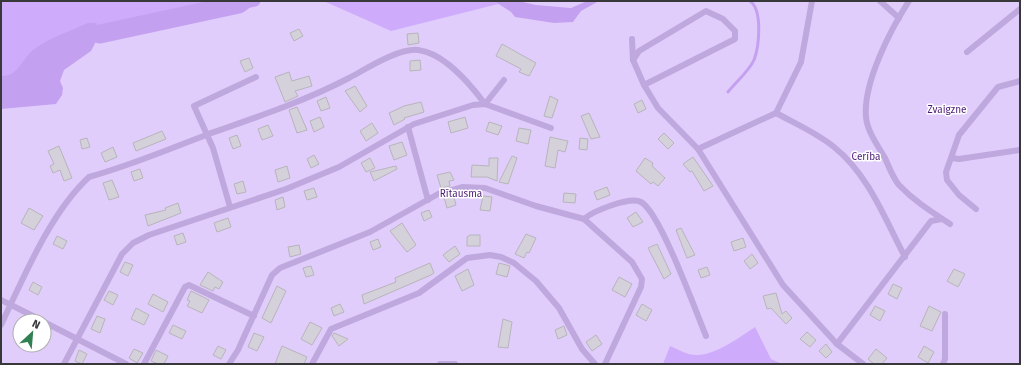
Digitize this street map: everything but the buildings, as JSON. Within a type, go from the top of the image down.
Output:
[{"type":"lane","points":[[698,149],[776,113],[801,62],[812,1]]},
{"type":"lane","points":[[880,1],[899,18]]},
{"type":"lane","points":[[909,1],[899,18],[873,72],[867,96],[866,117],[872,134],[898,184],[915,200],[950,224]]},
{"type":"lane","points":[[967,52],[1020,8]]},
{"type":"lane","points":[[633,60],[639,51],[706,11],[723,20],[735,31],[735,40],[644,85]]},
{"type":"lane","points":[[632,39],[633,60],[644,85],[658,108],[698,149],[783,285],[837,344],[863,364]]},
{"type":"lane","points":[[1,325],[51,227],[75,191],[90,177],[283,108],[332,87],[394,56],[418,50],[441,59],[468,82],[485,104]]},
{"type":"lane","points":[[230,207],[213,148],[194,106],[256,77]]},
{"type":"lane","points":[[485,104],[504,80]]},
{"type":"lane","points":[[976,209],[959,195],[947,180],[946,172],[959,135],[998,87],[1020,81]]},
{"type":"lane","points":[[64,364],[122,254],[133,243],[149,235],[286,189],[339,167],[408,127],[473,105],[485,104],[551,128]]},
{"type":"lane","points":[[776,113],[834,147],[848,161],[863,179],[905,256]]},
{"type":"lane","points":[[408,127],[428,200]]},
{"type":"lane","points":[[952,158],[959,159],[1020,150]]},
{"type":"lane","points":[[229,364],[238,350],[272,275],[280,268],[370,232],[438,194],[463,186],[485,188],[536,206],[584,219],[632,262],[642,278],[635,300],[605,364]]},
{"type":"lane","points":[[584,219],[589,215],[618,203],[635,201],[646,206],[654,218],[679,267],[706,336]]},
{"type":"lane","points":[[837,344],[931,221],[942,219]]},
{"type":"lane","points":[[312,364],[331,329],[419,293],[467,258],[490,255],[501,257],[514,263],[536,282],[559,308],[582,349],[595,364]]},
{"type":"lane","points":[[144,364],[185,287],[189,285],[254,316]]},
{"type":"lane","points":[[1,300],[27,313]]},
{"type":"lane","points":[[943,364],[945,359],[945,314]]},
{"type":"lane","points":[[52,326],[126,364]]},
{"type":"lane","points":[[440,364],[455,364]]},
{"type":"green space","points":[[221,1],[323,1],[380,26],[470,1],[1020,1],[1020,364],[1,364],[1,109],[94,29]]},
{"type":"shaded area","points":[[1,1],[221,1],[94,29],[1,109]]},
{"type":"shaded area","points":[[323,1],[510,1],[391,31]]},
{"type":"shaded area","points":[[497,1],[518,1],[536,5],[571,8],[587,1],[599,1],[581,11],[573,22],[554,23],[515,17],[511,12],[497,3]]},
{"type":"shaded area","points":[[88,23],[96,23],[100,34],[91,51],[64,70],[60,81],[63,88],[62,95],[56,104],[1,109],[1,76],[7,76],[16,71],[29,54],[39,46]]},
{"type":"shaded area","points":[[755,327],[771,359],[782,364],[663,364],[670,346],[690,354],[704,354],[728,345]]},
{"type":"waterway","points":[[100,34],[239,4],[243,1]]},
{"type":"waterway","points":[[239,4],[255,1]]},
{"type":"waterway","points":[[728,92],[749,68],[756,54],[759,29],[758,20],[757,12],[750,1]]},
{"type":"park label","name":"Zvaigzne","points":[[947,110]]},
{"type":"park label","name":"Cerība","points":[[866,157]]},
{"type":"park label","name":"Rītausma","points":[[461,194]]}]
